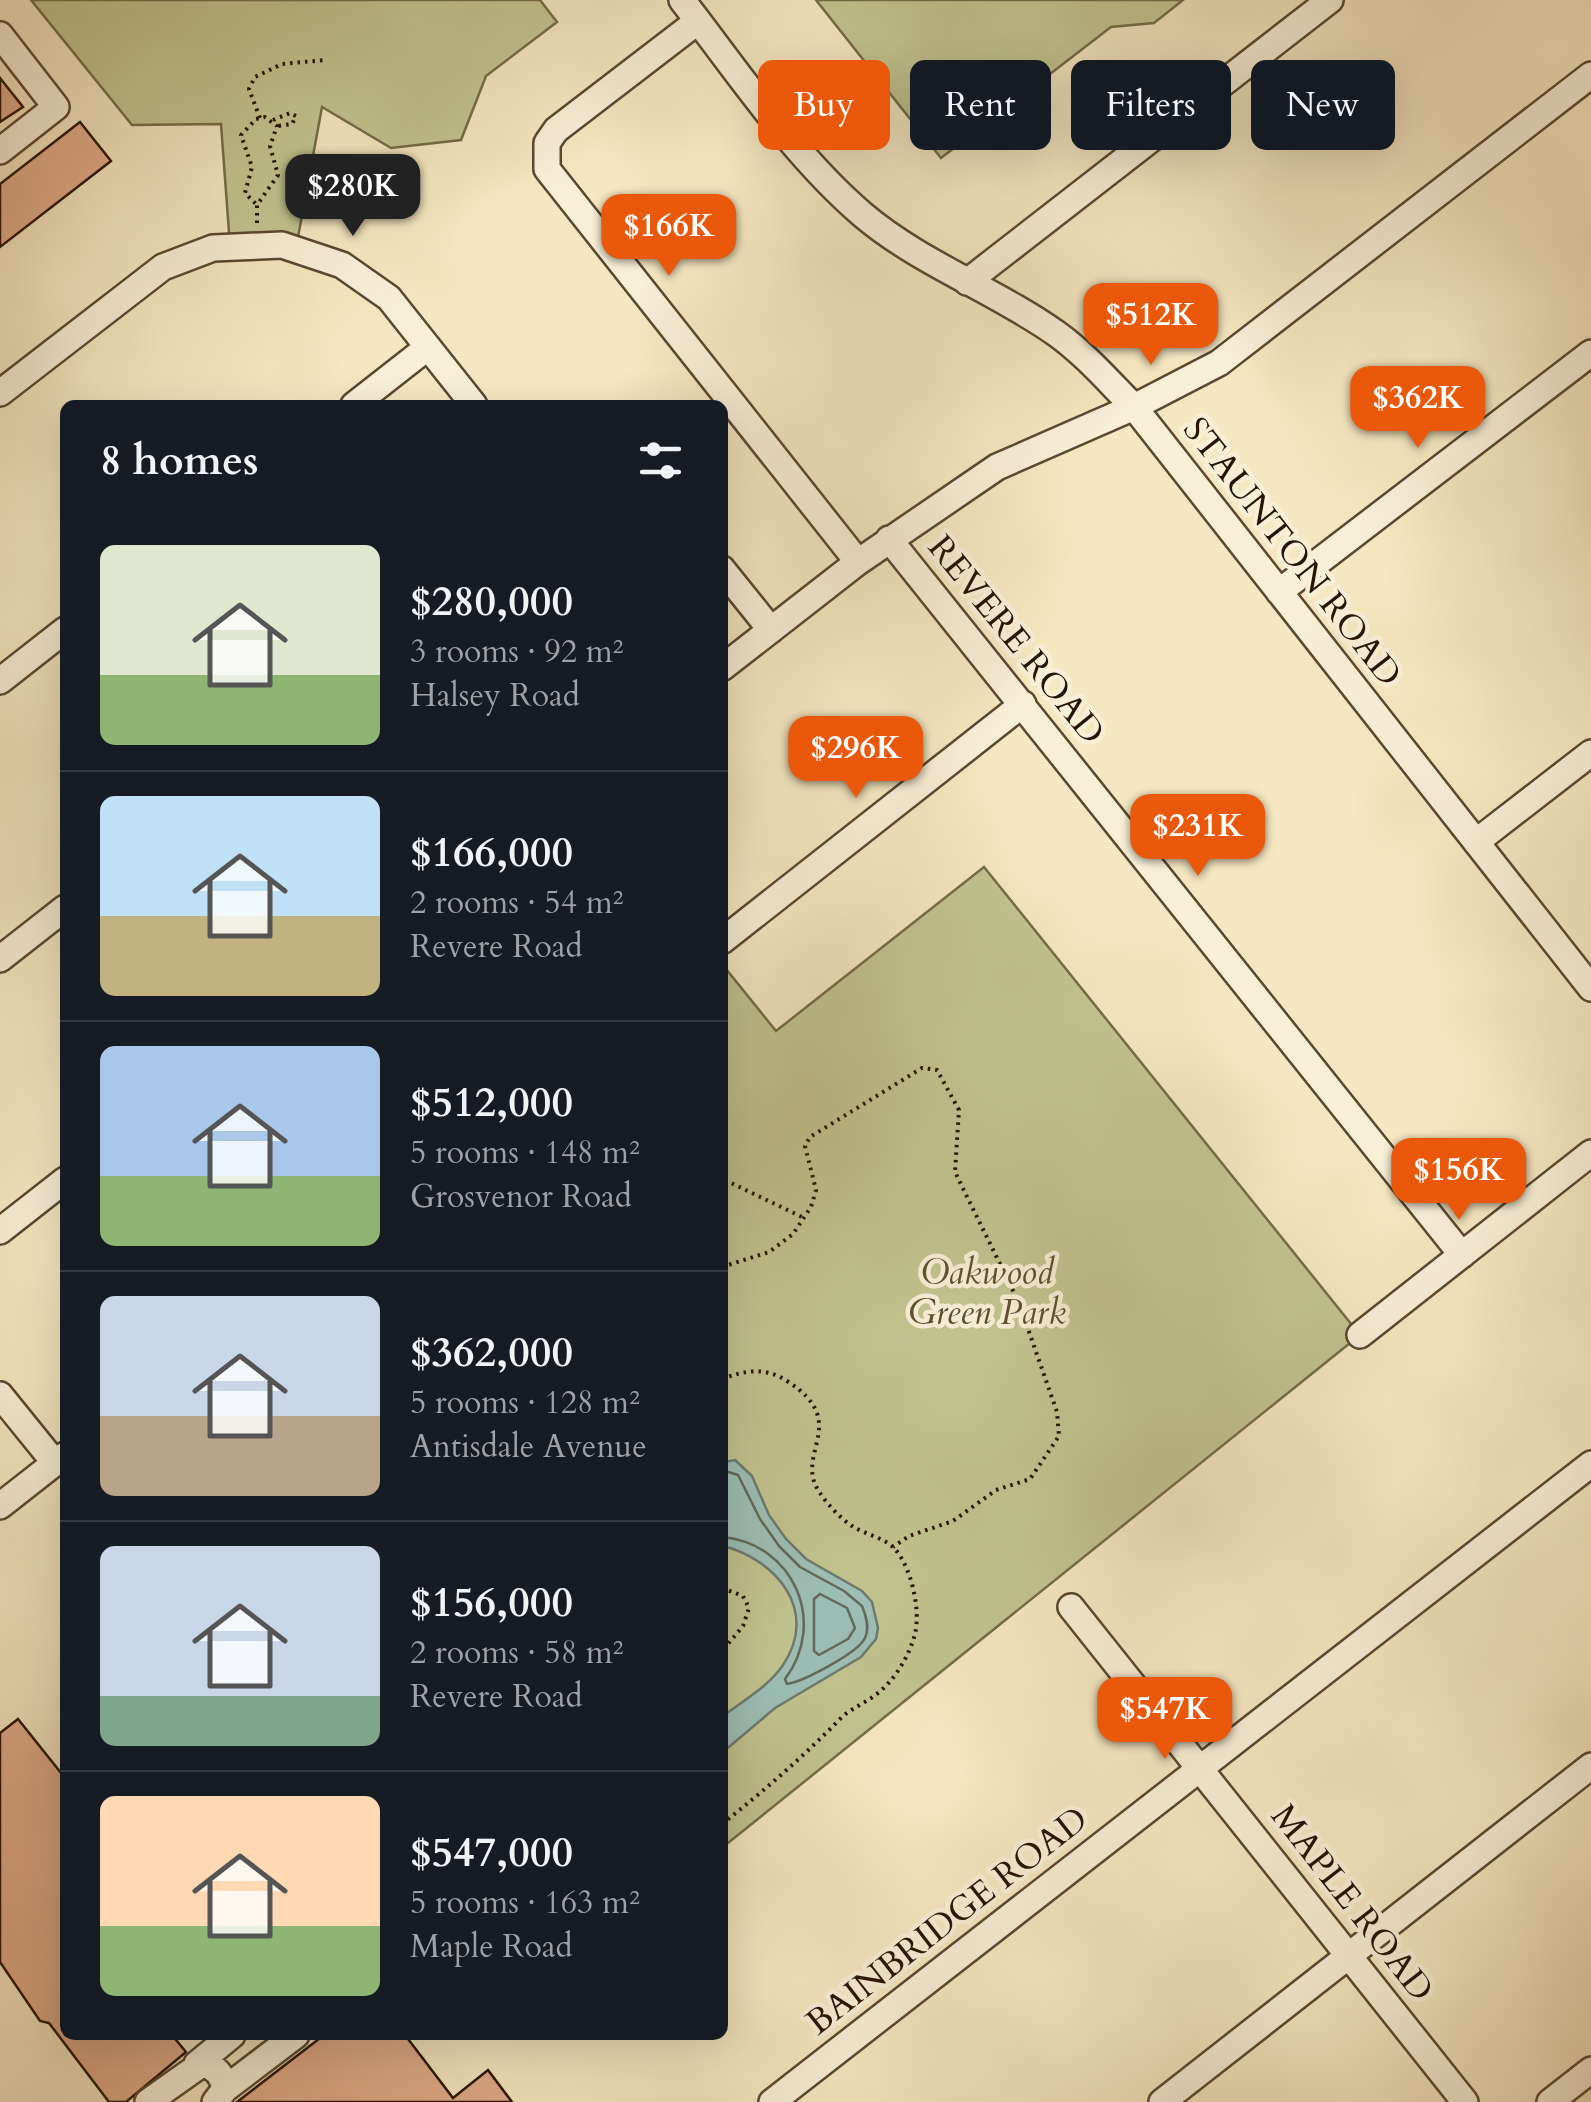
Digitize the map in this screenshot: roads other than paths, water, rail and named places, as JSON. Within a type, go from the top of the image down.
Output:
[{"type":"street","name":"STAUNTON ROAD","points":[[682,0],[814,166],[863,215],[908,248],[1056,334],[1134,407],[1591,988]]},
{"type":"street","points":[[966,282],[1330,0]]},
{"type":"street","points":[[698,22],[556,130],[547,142],[547,169],[858,562]]},
{"type":"street","points":[[0,35],[56,107],[0,151]]},
{"type":"street","points":[[728,663],[888,539],[997,467],[1134,407],[1219,363],[1591,76]]},
{"type":"street","points":[[0,392],[162,267],[213,248],[282,245],[314,253],[364,277],[389,298],[470,400]]},
{"type":"street","points":[[360,400],[428,347]]},
{"type":"street","points":[[1279,592],[1591,352]]},
{"type":"street","name":"REVERE ROAD","points":[[888,539],[1462,1255]]},
{"type":"street","points":[[728,575],[772,630]]},
{"type":"street","points":[[0,681],[60,634]]},
{"type":"street","points":[[728,936],[1024,704]]},
{"type":"street","points":[[1476,842],[1591,753]]},
{"type":"street","points":[[0,958],[60,912]]},
{"type":"street","points":[[1360,1336],[1591,1153]]},
{"type":"street","points":[[0,1231],[60,1184]]},
{"type":"street","points":[[0,1395],[60,1459],[0,1506]]},
{"type":"street","name":"BAINBRIDGE ROAD","points":[[772,2102],[1591,1464]]},
{"type":"street","name":"MAPLE ROAD","points":[[1070,1606],[1465,2102]]},
{"type":"street","points":[[1162,2102],[1591,1766]]},
{"type":"street","points":[[148,2102],[229,2040]]},
{"type":"street","points":[[248,2040],[272,2047]]},
{"type":"street","points":[[220,2096],[272,2047]]},
{"type":"street","points":[[197,2064],[215,2068],[220,2096]]},
{"type":"street","points":[[1550,2102],[1591,2070]]},
{"type":"water","points":[[735,1460],[752,1476],[769,1515],[806,1559],[862,1591],[872,1602],[878,1628],[876,1639],[861,1657],[775,1708],[728,1748],[728,1712],[777,1673],[793,1645],[797,1625],[794,1607],[775,1575],[760,1562],[728,1548],[728,1461]]},
{"type":"park label","name":"Oakwood Green Park","points":[[987,1293]]}]
